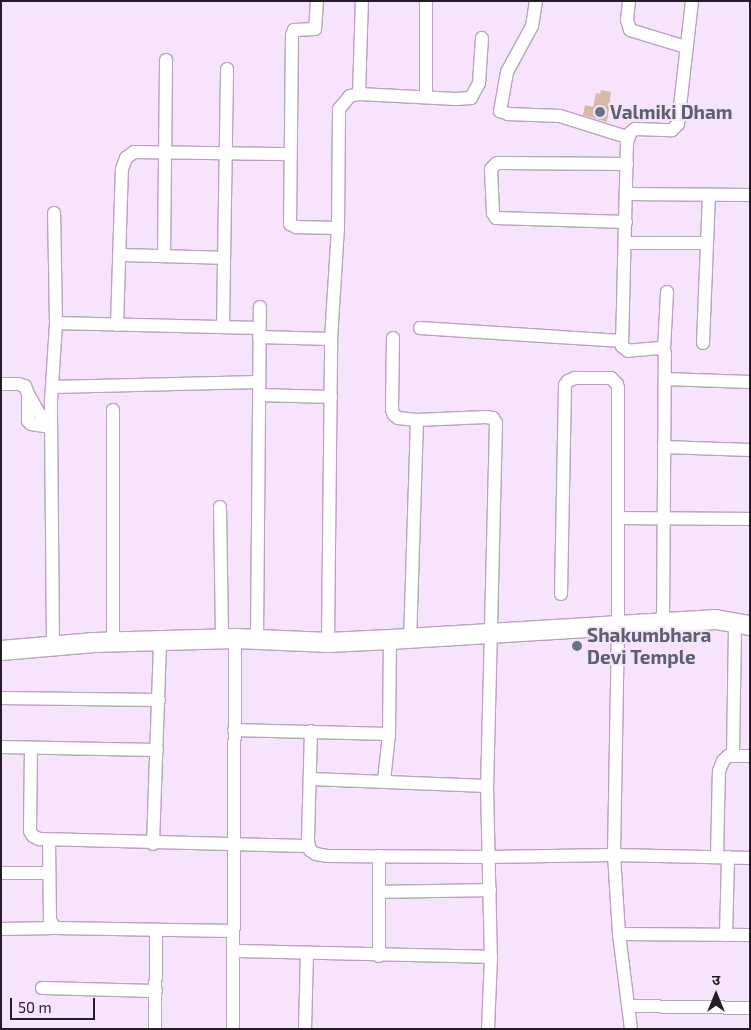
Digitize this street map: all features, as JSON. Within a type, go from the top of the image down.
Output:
[{"type":"street","points":[[317,1],[315,29],[294,30],[292,35],[290,224],[296,228],[338,228]]},
{"type":"street","points":[[359,94],[362,1]]},
{"type":"street","points":[[426,1],[426,97]]},
{"type":"street","points":[[536,1],[532,26],[508,72],[500,111],[508,114],[560,116],[628,137]]},
{"type":"street","points":[[629,1],[627,20],[630,30],[686,47]]},
{"type":"street","points":[[664,350],[628,351],[624,349],[622,342],[628,137],[635,129],[672,130],[678,124],[692,1]]},
{"type":"street","points":[[328,642],[331,339],[338,228],[337,118],[344,102],[350,96],[359,94],[471,98],[479,83],[482,38]]},
{"type":"street","points":[[164,256],[166,60]]},
{"type":"street","points":[[223,327],[227,69]]},
{"type":"street","points":[[117,325],[123,163],[126,158],[134,152],[290,154]]},
{"type":"street","points":[[626,222],[496,218],[493,213],[491,170],[497,163],[627,164]]},
{"type":"street","points":[[626,194],[750,195]]},
{"type":"street","points":[[703,343],[708,195]]},
{"type":"street","points":[[53,645],[49,427],[56,323],[54,213]]},
{"type":"street","points":[[626,243],[707,243]]},
{"type":"street","points":[[119,255],[224,258]]},
{"type":"street","points":[[663,623],[664,350],[667,292]]},
{"type":"street","points":[[257,639],[260,307]]},
{"type":"street","points":[[56,323],[223,327],[331,339]]},
{"type":"street","points":[[420,328],[622,342]]},
{"type":"street","points":[[393,338],[394,415],[398,418],[418,420],[486,417],[493,418],[496,423],[487,786],[491,957],[488,1029]]},
{"type":"street","points":[[561,594],[563,392],[568,380],[575,378],[611,378],[617,384],[618,518],[614,855],[618,934],[631,1029]]},
{"type":"street","points":[[665,379],[750,382]]},
{"type":"street","points":[[31,399],[52,390],[259,382]]},
{"type":"street","points":[[1,384],[22,384],[31,399],[28,421],[31,424],[49,427]]},
{"type":"street","points":[[259,395],[331,397]]},
{"type":"street","points":[[113,410],[113,641]]},
{"type":"street","points":[[410,637],[418,420]]},
{"type":"street","points":[[664,447],[750,450]]},
{"type":"street","points":[[220,507],[234,730],[233,1029]]},
{"type":"street","points":[[618,518],[750,519]]},
{"type":"street","points":[[1,650],[113,641],[228,638],[328,642],[715,619],[742,623],[733,755]]},
{"type":"street","points":[[384,781],[389,734],[390,639]]},
{"type":"street","points":[[153,844],[160,640]]},
{"type":"street","points":[[1,698],[159,700]]},
{"type":"street","points":[[234,730],[311,730],[389,734]]},
{"type":"street","points":[[308,846],[311,730]]},
{"type":"street","points":[[1,747],[157,750]]},
{"type":"street","points":[[31,748],[30,831],[33,836],[49,840],[153,844],[308,846],[316,854],[327,856],[488,857],[614,855],[750,858]]},
{"type":"street","points":[[726,934],[719,771],[723,761],[733,755],[750,756]]},
{"type":"street","points":[[311,779],[487,786]]},
{"type":"street","points":[[49,840],[50,920],[55,928]]},
{"type":"street","points":[[379,856],[379,956]]},
{"type":"street","points":[[1,873],[49,873]]},
{"type":"street","points":[[379,892],[490,890]]},
{"type":"street","points":[[1,929],[232,931]]},
{"type":"street","points":[[156,930],[156,1029]]},
{"type":"street","points":[[618,934],[750,935]]},
{"type":"street","points":[[233,951],[379,956],[491,957]]},
{"type":"street","points":[[305,1029],[306,953]]},
{"type":"street","points":[[42,988],[156,991]]},
{"type":"street","points":[[628,1006],[750,1008]]},
{"type":"building","points":[[601,90],[611,92],[607,122],[583,115],[585,105],[593,107],[596,93],[600,94]]},
{"type":"place","name":"Valmiki Dham","points":[[600,112]]},
{"type":"place","name":"Shakumbhara Devi Temple","points":[[577,646]]}]
